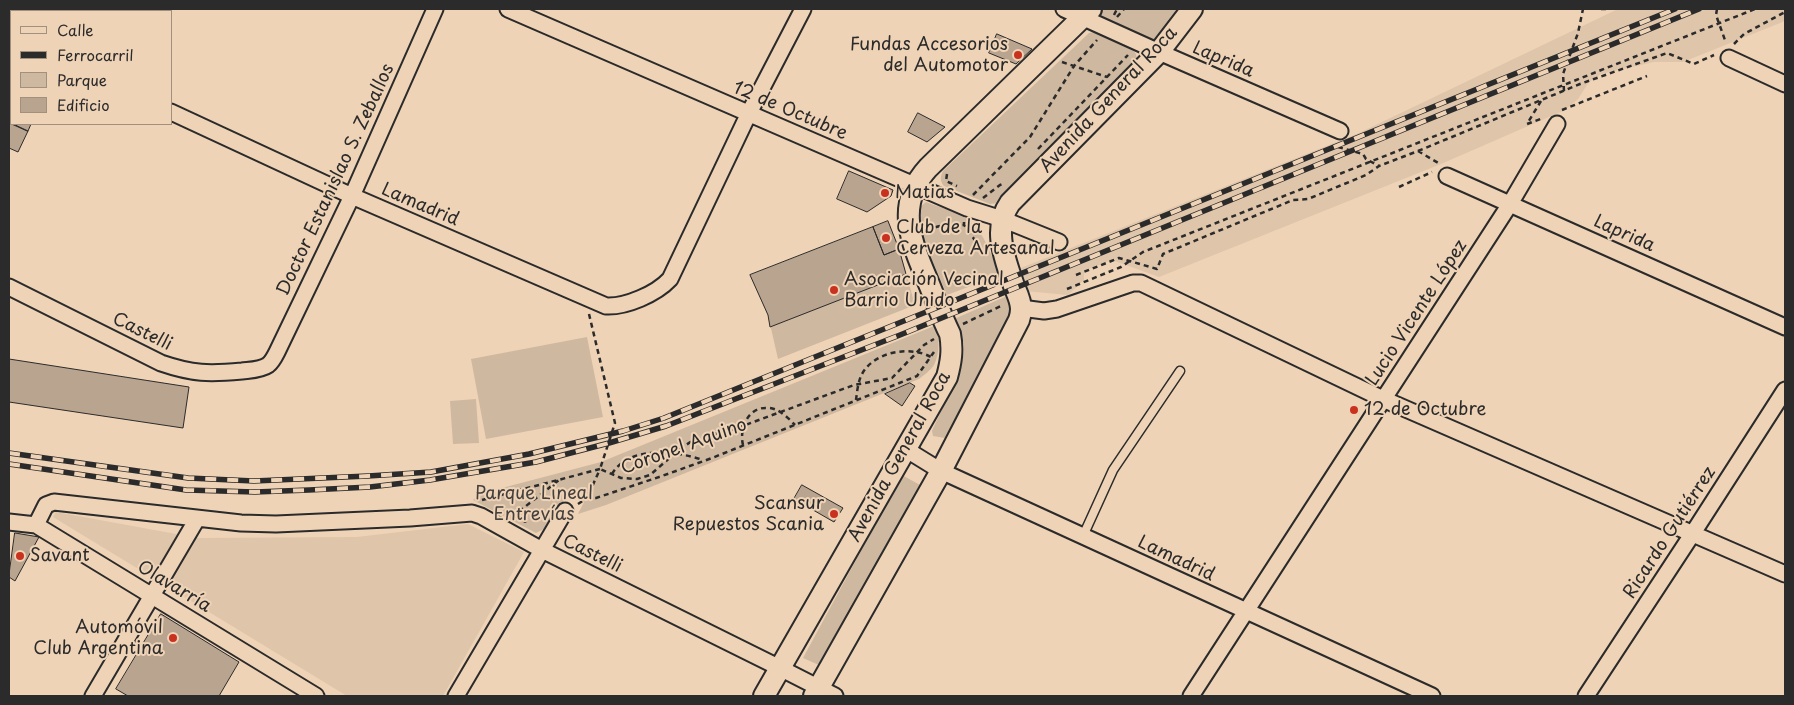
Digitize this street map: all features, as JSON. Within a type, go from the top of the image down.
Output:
[{"type":"main road","name":"Avenida General Roca","points":[[1002,219],[1010,203],[1159,52],[1192,9]]},
{"type":"main road","name":"Avenida General Roca","points":[[764,696],[947,377],[952,360],[953,347],[949,331],[909,233],[908,215],[914,185],[928,168],[1088,21]]},
{"type":"main road","points":[[822,694],[1016,328],[1019,320],[1020,304],[1004,255],[1001,235],[1002,219]]},
{"type":"street","name":"Doctor Estanislao S. Zeballos","points":[[268,364],[277,352],[352,196],[435,9]]},
{"type":"street","name":"12 de Octubre","points":[[508,9],[967,208],[1002,219],[1059,242]]},
{"type":"street","points":[[749,113],[803,9]]},
{"type":"street","name":"Laprida","points":[[1064,9],[1088,21],[1112,22],[1159,52],[1340,131]]},
{"type":"street","points":[[1724,55],[1785,84]]},
{"type":"street","name":"Lamadrid","points":[[172,112],[352,196],[606,306],[622,306],[657,290],[670,279],[749,113]]},
{"type":"street","name":"Lucio Vicente López","points":[[1191,696],[1510,204],[1553,118]]},
{"type":"street","name":"Laprida","points":[[1442,171],[1510,204],[1785,327]]},
{"type":"street","points":[[1020,304],[1044,310],[1057,309],[1133,283],[1141,283],[1383,399],[1785,574]]},
{"type":"street","name":"Castelli","points":[[9,287],[161,363],[185,371],[204,374],[221,373],[257,369],[268,364]]},
{"type":"street","name":"Ricardo Gutiérrez","points":[[1586,696],[1785,390]]},
{"type":"street","name":"Lamadrid","points":[[906,450],[941,471],[1432,696]]},
{"type":"street","points":[[36,525],[46,505],[54,502],[197,519],[93,696]]},
{"type":"street","points":[[456,696],[565,511]]},
{"type":"street","name":"Castelli","points":[[197,519],[276,524],[410,518],[472,513],[500,526],[542,550],[780,668],[822,694]]},
{"type":"street","name":"Olavarría","points":[[9,522],[36,525],[316,696]]},
{"type":"lane","points":[[1082,536],[1114,470],[1180,371]]},
{"type":"path","points":[[1112,22],[1113,15],[1117,9]]},
{"type":"path","points":[[971,197],[1030,137],[1074,66],[1124,9]]},
{"type":"path","points":[[1564,91],[1563,74],[1578,34],[1582,9]]},
{"type":"path","points":[[1601,9],[1609,9]]},
{"type":"path","points":[[1717,9],[1716,15],[1728,49],[1744,34],[1785,12]]},
{"type":"path","points":[[1062,293],[1069,287],[1121,267],[1143,252],[1755,9]]},
{"type":"path","points":[[1088,21],[1097,40],[1105,44]]},
{"type":"path","points":[[1120,51],[1135,58]]},
{"type":"path","points":[[1076,275],[1119,258],[1156,269],[1163,254],[1293,200],[1308,199],[1366,174],[1378,166],[1541,100],[1667,53],[1694,64],[1724,55]]},
{"type":"path","points":[[1036,155],[1038,147],[1128,55]]},
{"type":"path","points":[[1068,56],[1062,62],[1107,76]]},
{"type":"path","points":[[1541,100],[1527,124],[1553,118],[1647,76]]},
{"type":"path","points":[[1336,146],[1363,154],[1366,159],[1378,166]]},
{"type":"path","points":[[1418,151],[1442,171]]},
{"type":"path","points":[[948,170],[946,181],[960,187]]},
{"type":"path","points":[[1399,186],[1442,171]]},
{"type":"path","points":[[967,190],[983,198],[1000,184],[1007,182]]},
{"type":"path","points":[[590,299],[587,306],[615,423],[600,469],[621,478],[636,479],[650,475],[675,453],[695,439],[742,427],[859,384],[892,378],[924,345],[1007,303],[1020,304]]},
{"type":"path","name":"Coronel Aquino","points":[[600,469],[587,498],[596,498],[743,446],[917,376],[937,348]]},
{"type":"path","points":[[856,400],[861,376],[876,360],[903,351],[918,352],[931,357]]},
{"type":"path","points":[[743,446],[741,438],[742,427],[752,413],[759,408],[768,408],[780,412],[795,425]]},
{"type":"path","points":[[612,474],[629,458],[643,454],[662,452],[686,454],[705,460]]},
{"type":"path","name":"Coronel Aquino","points":[[472,513],[482,500],[600,469]]},
{"type":"path","points":[[500,526],[560,479]]},
{"type":"shaded area","points":[[1618,9],[1785,9],[1785,21],[1683,62],[1654,62],[1601,74],[1589,82],[1578,99],[1565,110],[1441,164],[1159,277],[1112,260],[1084,271],[1084,280],[1068,295],[1025,291],[1021,268],[1359,133]]},
{"type":"shaded area","points":[[56,512],[198,538],[357,537],[468,524],[524,552],[443,696],[347,696],[53,517]]},
{"type":"green space","points":[[1091,9],[1192,9],[1159,52],[1108,28]]},
{"type":"green space","points":[[1094,32],[1132,49],[1136,54],[1137,61],[1004,199],[998,203],[990,204],[944,186],[941,179],[943,171],[1089,33]]},
{"type":"green space","points":[[926,202],[959,214],[970,221],[986,242],[1000,275],[947,295],[922,237],[920,207]]},
{"type":"green space","name":"Asociación Vecinal Barrio Unido","points":[[888,221],[899,249],[915,305],[778,359],[768,315],[750,275]]},
{"type":"green space","points":[[1007,296],[1013,307],[1012,320],[945,438],[933,436],[932,431],[961,366],[963,356],[963,341],[954,319]]},
{"type":"green space","name":"Parque Lineal Entrevías","points":[[934,326],[938,340],[936,360],[933,367],[919,379],[606,505],[578,514],[584,502],[579,497],[565,498],[550,526],[536,533],[473,500],[479,494],[601,462]]},
{"type":"green space","points":[[587,337],[603,417],[486,439],[471,359]]},
{"type":"green space","points":[[476,399],[479,443],[453,444],[450,401]]},
{"type":"green space","points":[[902,475],[920,485],[819,665],[803,658]]},
{"type":"building","points":[[997,34],[1032,49],[1016,64],[989,53]]},
{"type":"building","points":[[9,96],[10,122],[9,122]]},
{"type":"building","points":[[918,113],[945,127],[927,142],[908,132]]},
{"type":"building","points":[[9,122],[10,125],[15,125],[28,131],[18,152],[9,148]]},
{"type":"building","points":[[14,125],[31,125],[28,131]]},
{"type":"building","points":[[849,171],[893,190],[891,196],[867,212],[837,199]]},
{"type":"building","name":"Club de la Cerveza Artesanal","points":[[888,221],[899,249],[884,255],[873,227]]},
{"type":"building","points":[[873,227],[884,255],[899,249],[906,274],[770,327],[768,315],[750,275]]},
{"type":"building","points":[[9,359],[189,387],[183,428],[9,402]]},
{"type":"building","points":[[910,383],[915,386],[902,406],[885,394]]},
{"type":"building","points":[[802,485],[843,508],[834,522],[794,499]]},
{"type":"building","name":"Savant","points":[[15,533],[39,537],[15,581],[9,577]]},
{"type":"building","name":"Automóvil Club Argentina","points":[[161,614],[239,662],[219,696],[128,696],[116,689]]},
{"type":"railway","points":[[9,453],[188,478],[254,481],[431,472],[529,454],[623,431],[664,418],[1675,9]]},
{"type":"railway","points":[[9,464],[186,490],[255,492],[370,487],[430,480],[536,462],[609,443],[666,426],[900,335],[1699,9]]},
{"type":"place","name":"Fundas Accesorios del Automotor","points":[[1018,55]]},
{"type":"place","name":"Matias","points":[[885,193]]},
{"type":"place","name":"Club de la Cerveza Artesanal","points":[[886,238]]},
{"type":"place","name":"Asociación Vecinal Barrio Unido","points":[[834,290]]},
{"type":"place","name":"12 de Octubre","points":[[1354,410]]},
{"type":"place","name":"Scansur Repuestos Scania","points":[[834,514]]},
{"type":"place","name":"Savant","points":[[20,556]]},
{"type":"place","name":"Automóvil Club Argentina","points":[[173,638]]}]
